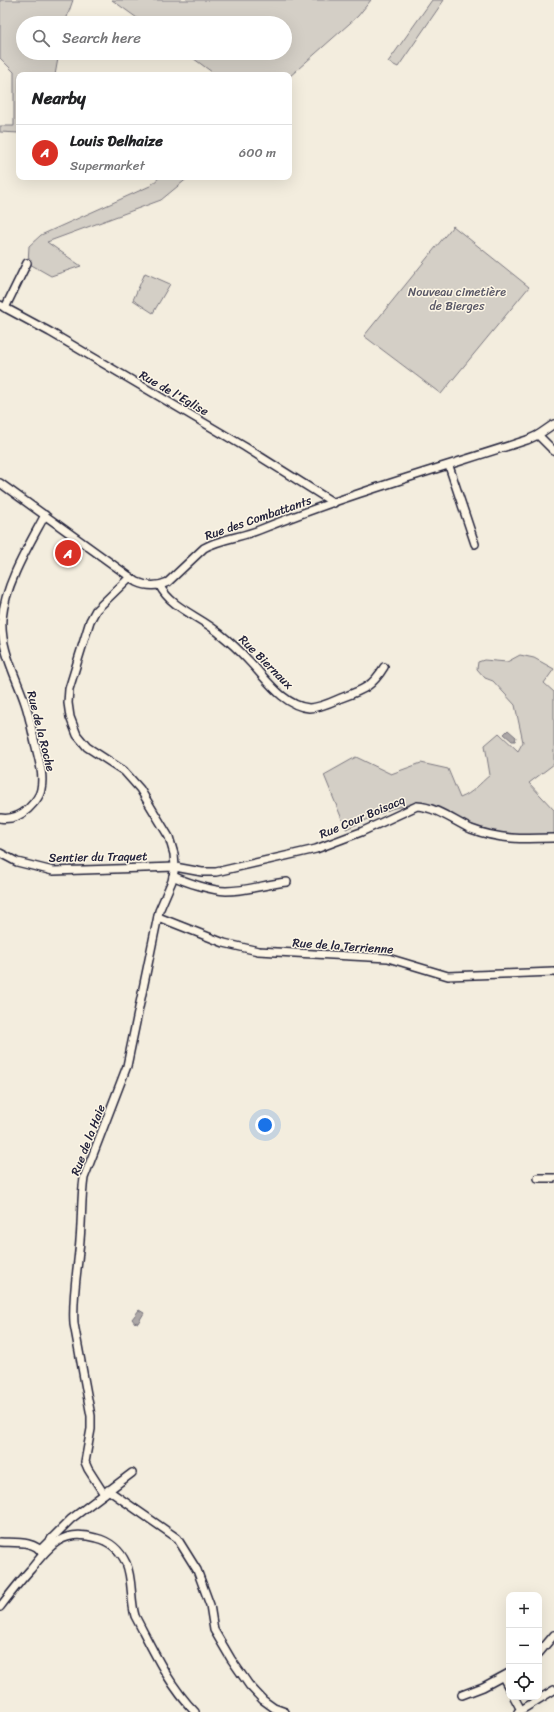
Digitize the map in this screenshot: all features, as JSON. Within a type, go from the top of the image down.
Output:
[{"type":"street","points":[[2,306],[27,263]]},
{"type":"street","name":"Rue de l'Eglise","points":[[2,306],[50,332],[245,447],[334,503]]},
{"type":"street","name":"Rue des Combattants","points":[[160,586],[168,582],[204,548],[211,544],[232,540],[334,503],[449,466],[538,435],[554,424]]},
{"type":"street","points":[[538,435],[554,451]]},
{"type":"street","points":[[449,466],[475,544]]},
{"type":"street","points":[[0,483],[130,577],[142,584],[160,586]]},
{"type":"street","name":"Rue de la Roche","points":[[0,818],[14,817],[23,814],[37,799],[41,790],[40,766],[25,704],[5,650],[2,633],[2,618],[12,582],[45,515]]},
{"type":"street","points":[[130,577],[96,610],[90,621],[69,689],[68,710],[74,728],[82,742],[91,751],[124,771],[140,789],[169,837],[174,854],[175,867]]},
{"type":"street","name":"Rue Biernaux","points":[[160,586],[166,596],[227,640],[276,690],[285,697],[305,707],[314,707],[368,687],[377,678],[384,667]]},
{"type":"street","name":"Rue Cour Boisacq","points":[[175,867],[202,872],[216,872],[300,854],[361,832],[417,806],[425,806],[470,828],[497,837],[525,839],[554,838]]},
{"type":"street","name":"Sentier du Traquet","points":[[0,853],[17,862],[53,871],[175,867]]},
{"type":"street","name":"Rue de la Haie","points":[[106,1492],[88,1469],[86,1462],[91,1429],[91,1416],[74,1324],[73,1309],[80,1239],[82,1187],[84,1178],[127,1066],[160,907],[173,876],[175,867]]},
{"type":"street","points":[[173,876],[182,881],[224,891],[244,890],[271,883],[287,882]]},
{"type":"street","name":"Rue de la Terrienne","points":[[158,918],[224,943],[258,951],[388,958],[448,976],[554,972]]},
{"type":"street","points":[[538,1178],[554,1178]]},
{"type":"street","points":[[0,1607],[41,1552],[71,1519],[132,1473]]},
{"type":"street","points":[[106,1492],[178,1538],[197,1570],[210,1605],[214,1630],[231,1659],[249,1685],[263,1700],[274,1708],[285,1712]]},
{"type":"street","points":[[41,1552],[62,1538],[75,1535],[90,1536],[101,1539],[115,1547],[126,1563],[129,1576],[132,1607],[135,1616],[165,1674],[176,1691],[195,1712]]},
{"type":"street","points":[[0,1542],[29,1544],[41,1552]]},
{"type":"street","points":[[542,1649],[554,1635]]},
{"type":"street","points":[[462,1695],[483,1687],[506,1675]]},
{"type":"street","points":[[515,1700],[519,1711],[554,1690]]},
{"type":"green space","points":[[0,0],[73,0],[67,16],[16,16],[16,60],[58,60],[56,72],[16,72],[16,133],[0,132],[0,126],[14,126],[14,72],[0,58]]},
{"type":"green space","points":[[112,0],[371,0],[358,16],[292,74],[292,72],[212,72],[196,60],[292,60],[292,16],[134,16]]},
{"type":"green space","points":[[432,0],[444,0],[398,67],[388,62]]},
{"type":"green space","points":[[157,180],[185,180],[161,200],[47,242],[81,266],[51,276],[28,263],[29,246],[41,235],[150,186]]},
{"type":"green space","name":"Nouveau cimetière de Bierges","points":[[453,226],[529,287],[441,394],[364,336]]},
{"type":"green space","points":[[145,273],[170,284],[153,313],[133,300]]},
{"type":"green space","points":[[520,655],[534,658],[554,669],[544,683],[554,692],[554,764],[529,783],[554,810],[554,835],[506,838],[469,828],[415,803],[391,809],[346,829],[324,775],[356,757],[391,774],[421,763],[448,769],[460,798],[472,791],[490,775],[485,745],[499,733],[518,751],[523,742],[515,705],[493,681],[485,678],[477,669],[478,662],[484,660],[507,662]]},
{"type":"shaded area","points":[[508,730],[516,737],[515,741],[512,741],[504,734]]},
{"type":"shaded area","points":[[139,1310],[144,1313],[138,1323],[135,1323],[132,1319]]},
{"type":"place","name":"Louis Delhaize","points":[[68,553]]}]
